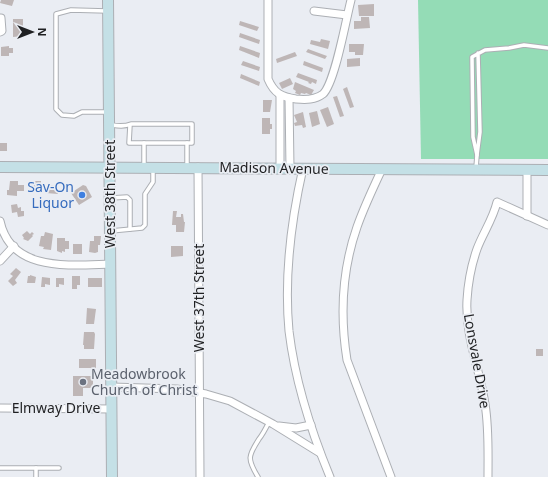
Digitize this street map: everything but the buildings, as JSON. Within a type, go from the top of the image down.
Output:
[{"type":"street","name":"West 38th Street","points":[[108,0],[112,408]]},
{"type":"street","points":[[268,0],[268,79],[272,88],[280,95],[301,100],[316,98],[327,89],[333,74],[351,0]]},
{"type":"street","points":[[314,10],[347,15]]},
{"type":"street","points":[[0,18],[2,31],[0,32]]},
{"type":"street","points":[[280,95],[285,168]]},
{"type":"street","points":[[285,168],[289,98]]},
{"type":"street","name":"Madison Avenue","points":[[0,167],[548,170]]},
{"type":"street","name":"West 37th Street","points":[[198,167],[200,477]]},
{"type":"street","points":[[302,168],[289,257],[289,331],[295,368],[311,425],[330,477]]},
{"type":"street","points":[[382,169],[364,207],[349,254],[343,295],[343,321],[347,360],[391,477]]},
{"type":"street","points":[[527,170],[527,216],[548,225]]},
{"type":"street","name":"Lonsvale Drive","points":[[488,477],[485,404],[472,345],[468,316],[467,301],[469,284],[474,259],[497,202],[527,216]]},
{"type":"street","points":[[0,221],[4,232],[14,246],[32,259],[58,265],[111,264]]},
{"type":"street","points":[[0,261],[14,246]]},
{"type":"street","name":"Elmway Drive","points":[[112,387],[177,389],[230,400],[320,453]]},
{"type":"street","name":"Elmway Drive","points":[[0,408],[112,408]]},
{"type":"street","points":[[112,408],[112,477]]},
{"type":"street","name":"Elmway Drive","points":[[271,423],[284,427],[296,428],[311,425]]},
{"type":"lane","points":[[108,11],[70,10],[56,14],[56,110],[62,115],[74,116],[82,112],[109,112]]},
{"type":"lane","points":[[477,155],[473,137],[472,57],[486,50],[524,45],[548,48]]},
{"type":"lane","points":[[476,169],[480,132],[478,54]]},
{"type":"lane","points":[[110,125],[192,124],[192,143],[129,143],[130,125]]},
{"type":"lane","points":[[110,231],[142,228],[145,225],[145,194],[153,182],[144,143]]},
{"type":"lane","points":[[187,143],[187,167]]},
{"type":"lane","points":[[110,198],[127,197],[130,200],[130,229]]},
{"type":"lane","points":[[258,477],[250,461],[250,454],[271,423]]},
{"type":"lane","points":[[0,468],[59,468]]},
{"type":"lane","points":[[36,468],[36,477]]},
{"type":"green space","points":[[418,0],[548,0],[548,159],[421,159]]},
{"type":"place","name":"Sav-On Liquor","points":[[82,195]]},
{"type":"place","name":"Meadowbrook Church of Christ","points":[[83,382]]}]
